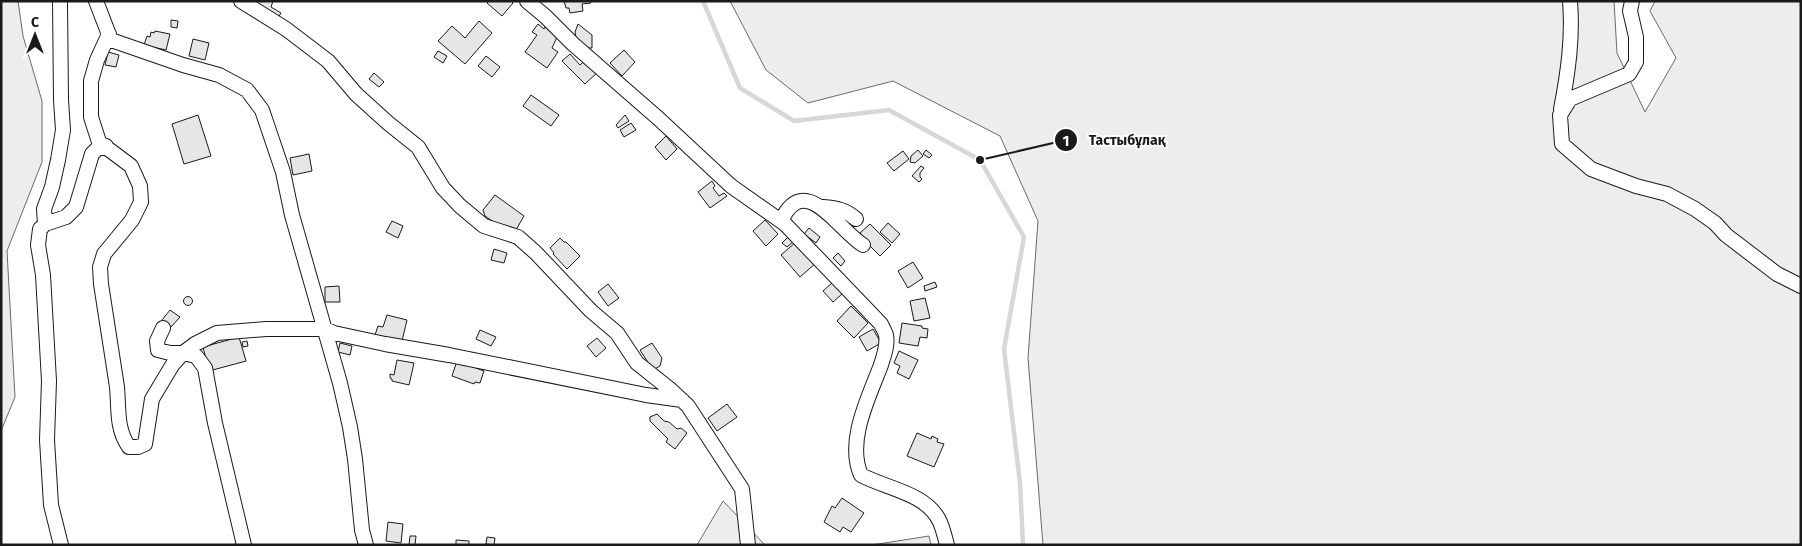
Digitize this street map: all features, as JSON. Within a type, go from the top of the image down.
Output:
[{"type":"street","points":[[60,1],[63,130],[56,169],[44,209],[39,218],[42,227],[38,245],[43,275],[49,381],[47,440],[51,504],[61,545]]},
{"type":"street","points":[[96,1],[111,40],[183,65],[219,75],[247,90],[262,110],[283,172],[292,215],[325,329],[350,427],[362,530],[366,545]]},
{"type":"street","points":[[241,1],[286,29],[328,61],[356,94],[418,147],[443,188],[460,206],[484,226],[518,237],[536,253],[591,311],[617,333],[637,363],[688,406],[742,488],[748,545]]},
{"type":"street","points":[[527,1],[731,186],[781,221],[881,324],[886,334],[885,353],[869,396],[858,435],[857,465],[862,476],[922,501],[940,522],[947,545]]},
{"type":"street","points":[[1570,1],[1572,19],[1569,71],[1560,115],[1562,144],[1591,169],[1636,186],[1666,194],[1695,209],[1715,223],[1738,245],[1777,274],[1801,286]]},
{"type":"street","points":[[1560,115],[1570,99],[1629,74],[1636,62],[1636,37],[1630,11],[1632,1]]},
{"type":"street","points":[[42,227],[66,217],[76,207],[92,154],[91,80],[108,34]]},
{"type":"street","points":[[91,117],[99,142],[131,166],[140,186],[141,202],[132,220],[104,254],[100,267],[117,389],[119,424],[129,447],[138,447],[145,444],[152,399],[164,377],[183,353],[216,333],[266,329],[325,329],[334,333],[385,344],[646,395],[682,400]]},
{"type":"street","points":[[92,154],[106,146]]},
{"type":"street","points":[[781,221],[786,209],[796,202],[812,201],[823,207],[846,232],[864,244]]},
{"type":"street","points":[[823,207],[839,208],[848,212],[856,219]]},
{"type":"street","points":[[163,328],[157,341],[158,350],[196,356],[205,368],[215,423],[244,545]]},
{"type":"shaded area","points":[[1,1],[18,1],[23,36],[42,101],[42,162],[7,251],[15,397],[1,431]]},
{"type":"shaded area","points":[[730,1],[1614,1],[1617,53],[1645,112],[1676,58],[1650,11],[1655,1],[1801,1],[1801,545],[1043,545],[1028,358],[1038,221],[1000,136],[893,81],[808,103],[766,70]]},
{"type":"shaded area","points":[[723,501],[765,545],[697,545]]},
{"type":"shaded area","points":[[929,536],[931,545],[872,545]]},
{"type":"building","points":[[251,1],[273,1],[271,7],[281,13],[278,18]]},
{"type":"building","points":[[489,1],[511,1],[513,3],[502,16],[487,3]]},
{"type":"building","points":[[564,1],[590,1],[591,3],[582,4],[583,11],[570,13]]},
{"type":"building","points":[[171,20],[178,21],[177,28],[171,27]]},
{"type":"building","points":[[479,21],[492,33],[465,64],[438,41],[452,26],[465,38]]},
{"type":"building","points":[[538,24],[557,37],[552,48],[558,52],[547,68],[525,52],[537,35],[532,32]]},
{"type":"building","points":[[578,24],[592,35],[592,48],[586,48],[576,38],[575,32]]},
{"type":"building","points":[[155,31],[170,34],[166,50],[144,45],[147,36],[150,37],[151,32],[154,33]]},
{"type":"building","points":[[193,39],[209,43],[205,60],[189,56]]},
{"type":"building","points":[[624,50],[635,62],[622,76],[610,63]]},
{"type":"building","points":[[438,51],[447,56],[443,63],[434,57]]},
{"type":"building","points":[[108,52],[119,55],[116,67],[105,65]]},
{"type":"building","points":[[570,54],[580,65],[587,59],[599,71],[585,84],[562,61]]},
{"type":"building","points":[[486,56],[500,67],[492,77],[478,66]]},
{"type":"building","points":[[374,73],[384,82],[379,87],[369,79]]},
{"type":"building","points":[[531,95],[559,115],[551,126],[523,106]]},
{"type":"building","points":[[198,115],[211,156],[184,164],[172,124]]},
{"type":"building","points":[[625,115],[629,121],[618,128],[616,125]]},
{"type":"building","points":[[631,123],[636,130],[624,137],[620,130]]},
{"type":"building","points":[[666,136],[677,149],[666,160],[655,147]]},
{"type":"building","points":[[918,150],[923,156],[915,163],[910,162],[911,156]]},
{"type":"building","points":[[926,150],[932,155],[929,158],[923,154]]},
{"type":"building","points":[[903,151],[909,159],[894,171],[887,163]]},
{"type":"building","points":[[309,154],[312,171],[293,175],[290,158]]},
{"type":"building","points":[[921,166],[924,168],[920,173],[922,179],[919,182],[912,176]]},
{"type":"building","points":[[712,181],[715,186],[713,188],[719,196],[724,193],[727,196],[710,208],[698,192]]},
{"type":"building","points":[[495,195],[524,216],[513,235],[485,216],[483,210]]},
{"type":"building","points":[[765,220],[778,234],[766,246],[753,231]]},
{"type":"building","points":[[392,221],[403,226],[398,238],[386,232]]},
{"type":"building","points":[[888,223],[900,234],[892,243],[880,232]]},
{"type":"building","points":[[870,224],[891,245],[880,256],[860,233]]},
{"type":"building","points":[[809,228],[820,237],[816,243],[804,234]]},
{"type":"building","points":[[789,236],[794,241],[787,247],[782,243]]},
{"type":"building","points":[[560,238],[580,256],[567,269],[550,248]]},
{"type":"building","points":[[797,241],[816,263],[800,277],[781,255]]},
{"type":"building","points":[[494,249],[507,253],[504,263],[491,260]]},
{"type":"building","points":[[838,253],[845,261],[841,266],[833,258]]},
{"type":"building","points":[[913,262],[923,278],[908,288],[898,271]]},
{"type":"building","points":[[833,282],[842,294],[833,302],[823,291]]},
{"type":"building","points":[[935,282],[937,287],[925,291],[924,286]]},
{"type":"building","points":[[608,284],[619,298],[608,306],[598,292]]},
{"type":"building","points":[[339,286],[340,302],[325,302],[325,287]]},
{"type":"building","points":[[188,297],[192,301],[188,305],[184,301]]},
{"type":"building","points":[[925,298],[930,318],[914,321],[910,301]]},
{"type":"building","points":[[851,306],[868,323],[854,338],[837,321]]},
{"type":"building","points":[[170,310],[180,317],[171,327],[162,320]]},
{"type":"building","points":[[387,315],[407,320],[401,345],[374,338],[378,326],[383,327]]},
{"type":"building","points":[[902,323],[922,326],[922,328],[928,329],[927,338],[920,337],[918,346],[899,343]]},
{"type":"building","points":[[873,329],[881,343],[867,351],[859,337]]},
{"type":"building","points":[[480,330],[496,337],[491,346],[476,339]]},
{"type":"building","points":[[239,337],[246,361],[209,371],[203,347]]},
{"type":"building","points":[[597,338],[606,348],[596,357],[587,346]]},
{"type":"building","points":[[247,341],[248,346],[243,347],[242,342]]},
{"type":"building","points":[[340,343],[352,346],[350,355],[338,352]]},
{"type":"building","points":[[652,343],[662,358],[660,366],[653,370],[640,350]]},
{"type":"building","points":[[899,351],[918,360],[909,379],[897,373],[900,366],[894,363]]},
{"type":"building","points":[[397,360],[414,363],[409,385],[392,381],[390,378],[390,374],[394,375]]},
{"type":"building","points":[[457,361],[484,371],[480,383],[475,382],[474,384],[452,376]]},
{"type":"building","points":[[727,404],[737,417],[717,431],[708,418]]},
{"type":"building","points":[[657,414],[664,421],[669,422],[677,429],[681,428],[687,433],[675,449],[666,442],[668,439],[650,421],[650,417]]},
{"type":"building","points":[[917,433],[931,439],[932,436],[938,439],[937,442],[944,444],[934,467],[907,456]]},
{"type":"building","points":[[842,498],[864,513],[851,532],[843,527],[840,532],[824,522],[832,506],[835,508]]},
{"type":"building","points":[[388,522],[403,524],[401,543],[386,541]]},
{"type":"building","points":[[410,536],[416,536],[415,545],[409,545]]},
{"type":"building","points":[[487,537],[495,538],[494,545],[486,544]]},
{"type":"building","points":[[456,540],[469,541],[469,545],[456,545]]},
{"type":"waterway","points":[[703,1],[740,88],[794,121],[889,110],[980,160],[1024,237],[1004,349],[1020,483],[1023,545]]},
{"type":"place","name":"Тастыбұлақ","points":[[980,160]]}]
